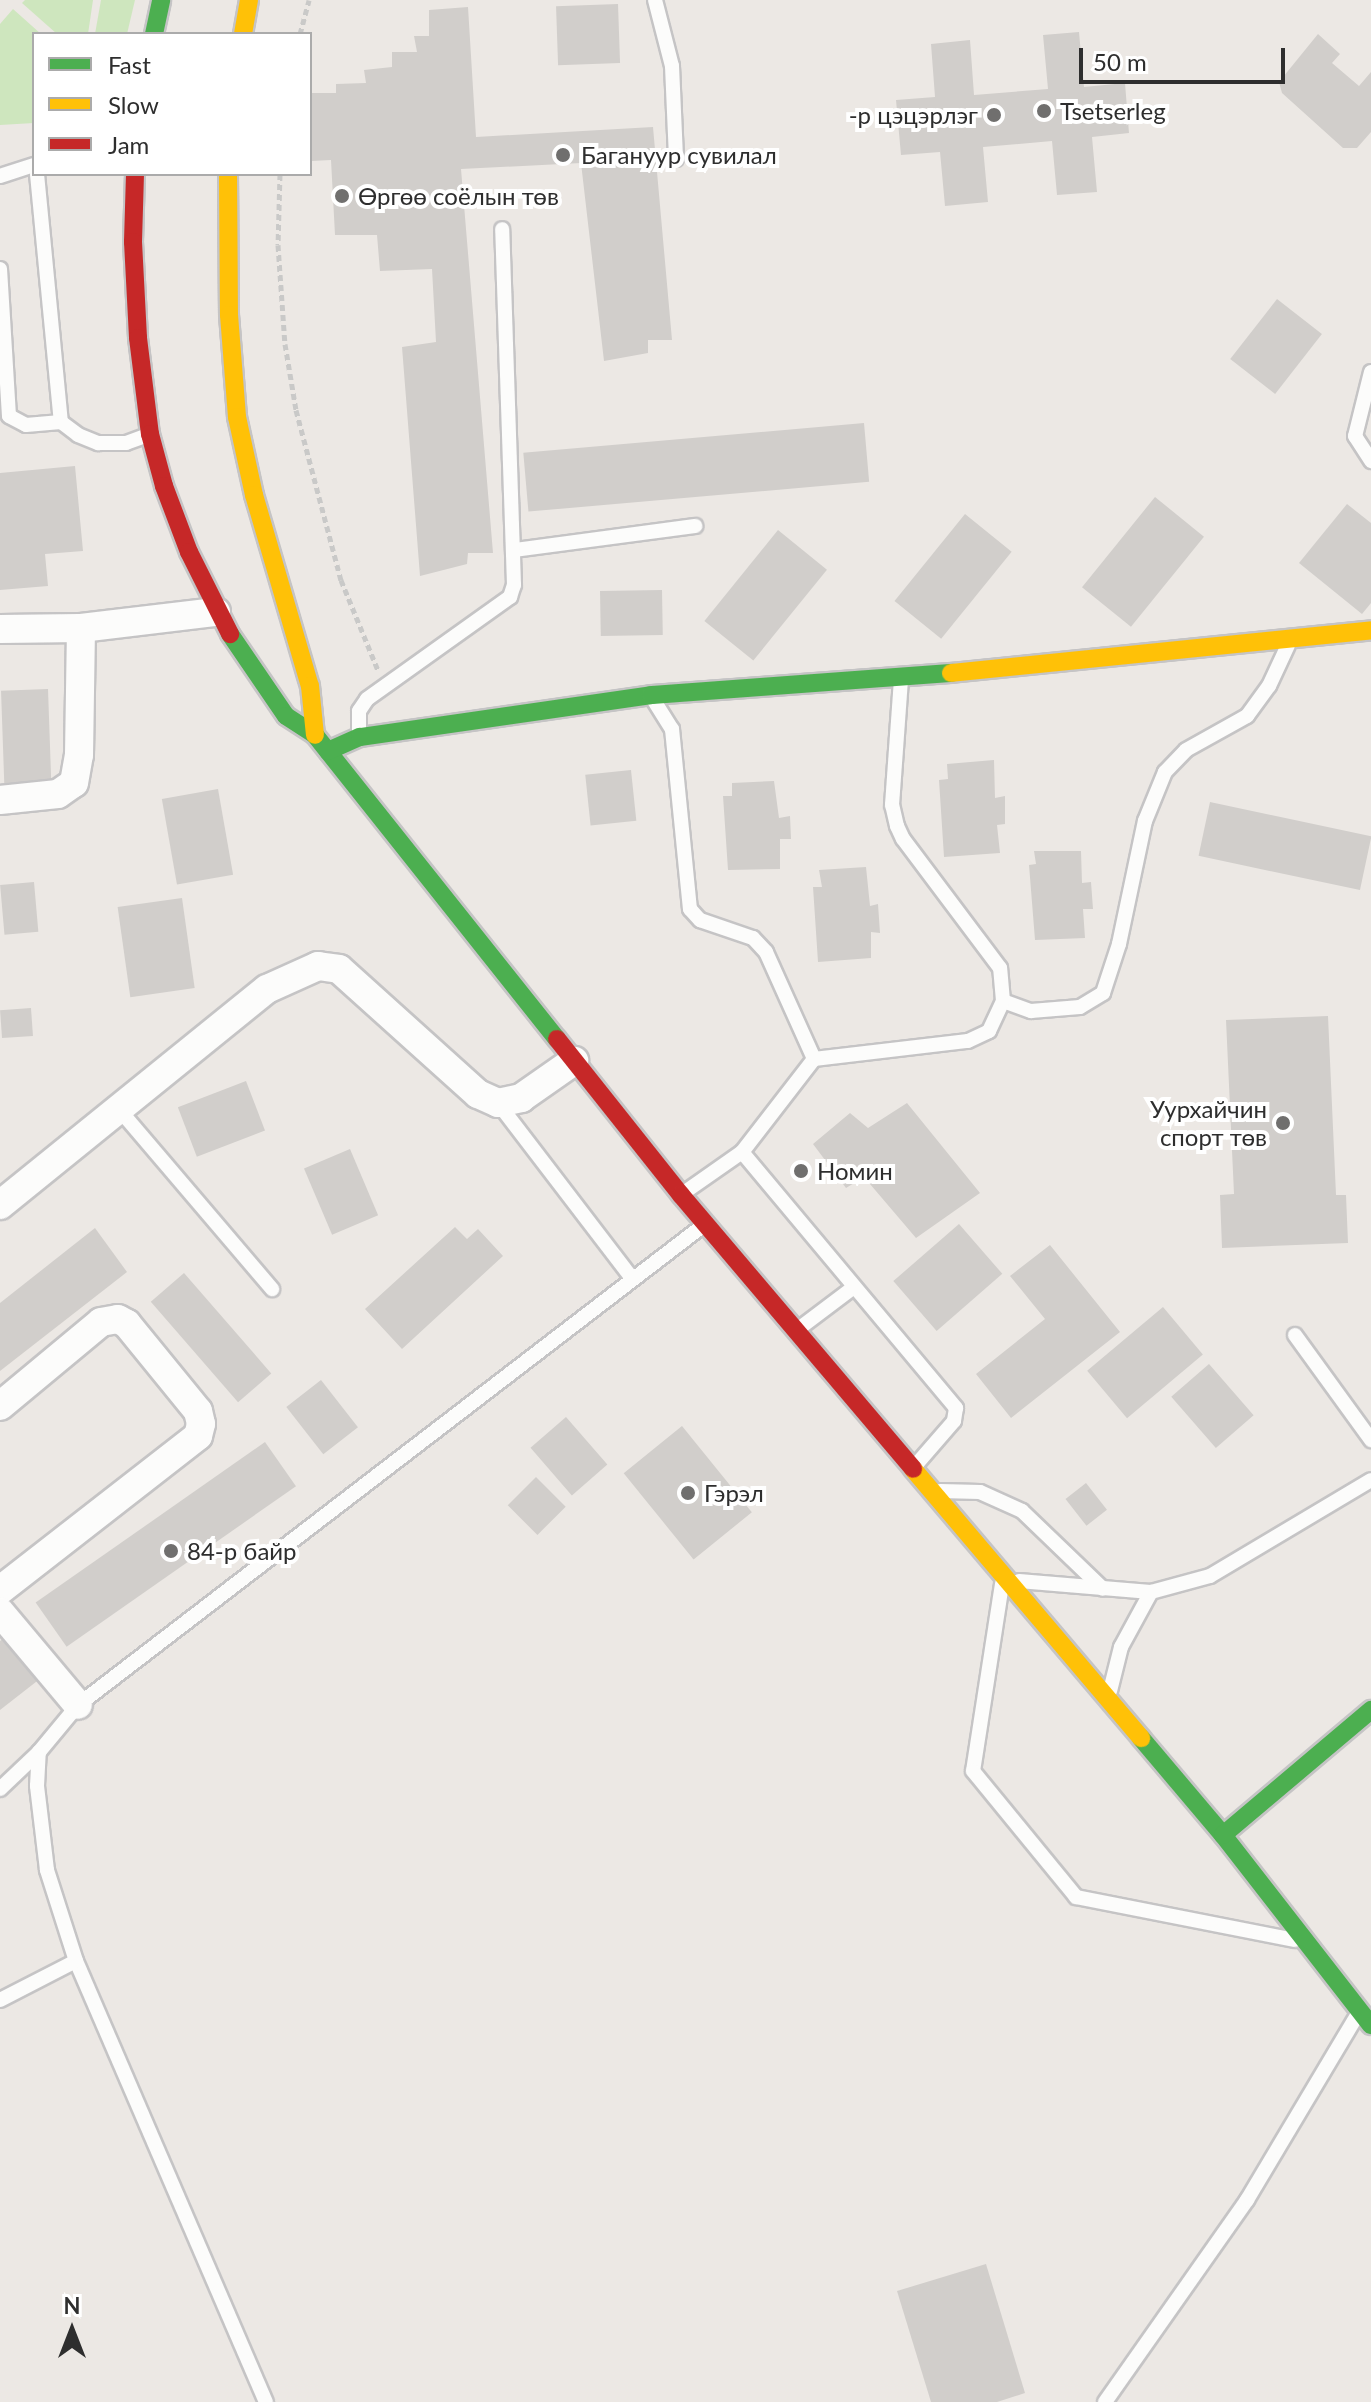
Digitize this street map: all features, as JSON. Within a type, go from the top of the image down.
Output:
[{"type":"main road","points":[[154,32],[161,0]]},
{"type":"main road","points":[[243,32],[249,0]]},
{"type":"main road","points":[[135,176],[133,242],[138,338],[150,434],[169,499],[216,612],[263,686],[286,716],[315,735],[681,1195],[1003,1579],[1223,1835],[1366,2018]]},
{"type":"main road","points":[[228,176],[229,315],[237,417],[254,495],[310,686],[315,735]]},
{"type":"main road","points":[[328,751],[360,737],[651,695],[902,678],[1371,630]]},
{"type":"main road","points":[[1223,1835],[1371,1710]]},
{"type":"street","points":[[0,629],[81,628],[216,612]]},
{"type":"street","points":[[0,800],[58,794],[74,783],[79,755],[81,628]]},
{"type":"street","points":[[0,1205],[267,989],[318,966],[339,969],[478,1094],[498,1103],[521,1098],[574,1061]]},
{"type":"street","points":[[0,1406],[101,1322],[118,1319],[127,1324],[198,1411],[201,1424],[198,1436],[0,1590]]},
{"type":"street","points":[[0,1612],[78,1705]]},
{"type":"lane","points":[[655,0],[672,66],[676,159]]},
{"type":"lane","points":[[0,176],[32,166]]},
{"type":"lane","points":[[37,176],[61,422]]},
{"type":"lane","points":[[360,737],[359,711],[385,685],[510,597],[515,550],[502,229]]},
{"type":"lane","points":[[0,269],[5,416],[26,425],[61,422],[78,435],[98,443],[126,443],[150,434]]},
{"type":"lane","points":[[1371,372],[1355,436],[1371,461]]},
{"type":"lane","points":[[515,550],[695,526]]},
{"type":"lane","points":[[1003,1001],[1031,1011],[1080,1007],[1103,993],[1119,944],[1145,821],[1165,772],[1186,750],[1247,716],[1269,686],[1289,640]]},
{"type":"lane","points":[[681,1195],[742,1152],[814,1059],[968,1041],[989,1031],[1003,1001],[1000,968],[903,839],[897,826],[892,805],[902,678]]},
{"type":"lane","points":[[651,695],[672,729],[690,909],[700,920],[753,938],[766,952],[814,1059]]},
{"type":"lane","points":[[498,1103],[631,1277]]},
{"type":"lane","points":[[118,1108],[272,1289]]},
{"type":"lane","points":[[742,1152],[956,1408],[954,1421],[912,1470]]},
{"type":"lane","points":[[0,1789],[39,1752],[78,1705],[631,1277],[705,1224]]},
{"type":"lane","points":[[796,1330],[854,1287]]},
{"type":"lane","points":[[1295,1335],[1371,1440]]},
{"type":"lane","points":[[1307,1943],[1076,1897],[973,1771],[1003,1579],[1151,1592],[1210,1576],[1371,1480]]},
{"type":"lane","points":[[929,1490],[980,1492],[1022,1511],[1103,1589]]},
{"type":"lane","points":[[1108,1701],[1121,1647],[1151,1592]]},
{"type":"lane","points":[[39,1752],[37,1786],[47,1870],[76,1961],[266,2402]]},
{"type":"lane","points":[[0,2000],[76,1961]]},
{"type":"lane","points":[[1105,2402],[1247,2200],[1366,2018]]},
{"type":"path","points":[[301,32],[309,0]]},
{"type":"path","points":[[280,176],[278,245],[284,330],[296,410],[341,580],[385,685]]},
{"type":"green space","points":[[25,0],[93,0],[88,32],[55,32],[22,3]]},
{"type":"green space","points":[[101,0],[135,0],[127,32],[95,32]]},
{"type":"green space","points":[[13,9],[39,32],[32,32],[32,123],[0,125],[0,24]]},
{"type":"building","points":[[618,4],[620,63],[558,65],[556,6]]},
{"type":"building","points":[[468,7],[476,137],[653,127],[672,340],[648,340],[648,353],[604,361],[581,163],[461,169],[493,553],[468,553],[467,564],[420,576],[402,347],[436,342],[432,269],[380,271],[377,235],[335,235],[331,160],[312,161],[312,93],[336,93],[336,84],[366,83],[364,70],[392,67],[392,52],[417,52],[414,36],[429,36],[429,10]]},
{"type":"building","points":[[1079,32],[1084,87],[1125,83],[1129,133],[1092,137],[1097,192],[1057,195],[1052,141],[983,147],[988,202],[945,206],[940,152],[901,155],[896,100],[935,97],[931,44],[970,40],[974,95],[1048,89],[1043,35]]},
{"type":"building","points":[[1318,34],[1340,54],[1332,63],[1359,86],[1371,72],[1371,132],[1357,148],[1343,148],[1282,93],[1279,82]]},
{"type":"building","points":[[1277,299],[1322,334],[1275,394],[1230,359]]},
{"type":"building","points":[[864,423],[869,482],[528,512],[523,453]]},
{"type":"building","points":[[75,466],[83,551],[45,554],[48,586],[0,590],[0,473]]},
{"type":"building","points":[[1155,497],[1204,537],[1131,627],[1082,587]]},
{"type":"building","points":[[1347,504],[1371,523],[1371,603],[1362,614],[1299,563]]},
{"type":"building","points":[[965,514],[1012,552],[941,639],[895,601]]},
{"type":"building","points":[[778,530],[827,570],[753,661],[704,621]]},
{"type":"building","points":[[662,590],[663,635],[601,636],[600,591]]},
{"type":"building","points":[[48,689],[51,786],[4,788],[1,691]]},
{"type":"building","points":[[994,760],[995,798],[1005,796],[1005,824],[997,825],[1000,853],[944,857],[939,780],[948,779],[947,764]]},
{"type":"building","points":[[631,770],[636,821],[591,826],[585,775]]},
{"type":"building","points":[[774,781],[779,818],[790,816],[791,839],[780,839],[780,869],[728,870],[723,796],[732,796],[732,783]]},
{"type":"building","points":[[218,789],[233,875],[177,885],[162,799]]},
{"type":"building","points":[[1210,802],[1371,836],[1360,890],[1199,856]]},
{"type":"building","points":[[1034,851],[1081,851],[1082,883],[1091,882],[1093,909],[1083,909],[1085,938],[1035,940],[1029,865],[1036,864]]},
{"type":"building","points":[[866,867],[870,906],[878,904],[880,933],[871,932],[871,958],[818,962],[813,887],[822,887],[819,870]]},
{"type":"building","points":[[34,882],[38,932],[4,935],[0,885]]},
{"type":"building","points":[[182,898],[195,988],[130,997],[118,907]]},
{"type":"building","points":[[31,1008],[33,1036],[2,1038],[0,1010]]},
{"type":"building","points":[[1328,1016],[1336,1195],[1346,1195],[1348,1243],[1222,1248],[1220,1195],[1234,1194],[1226,1020]]},
{"type":"building","points":[[246,1081],[265,1130],[197,1157],[178,1107]]},
{"type":"building","points":[[907,1103],[980,1193],[916,1238],[864,1177],[846,1188],[813,1144],[850,1113],[868,1128]]},
{"type":"building","points":[[350,1149],[378,1215],[332,1235],[304,1169]]},
{"type":"building","points":[[959,1224],[1002,1274],[937,1331],[893,1281]]},
{"type":"building","points":[[455,1227],[467,1239],[478,1229],[503,1256],[402,1349],[365,1309]]},
{"type":"building","points":[[95,1228],[127,1272],[0,1371],[0,1303]]},
{"type":"building","points":[[1050,1245],[1120,1332],[1011,1418],[976,1374],[1045,1319],[1010,1276]]},
{"type":"building","points":[[184,1273],[271,1373],[238,1402],[151,1302]]},
{"type":"building","points":[[1163,1307],[1203,1354],[1127,1418],[1087,1371]]},
{"type":"building","points":[[1209,1364],[1254,1415],[1216,1448],[1171,1397]]},
{"type":"building","points":[[321,1380],[358,1427],[323,1454],[286,1407]]},
{"type":"building","points":[[566,1417],[607,1465],[572,1495],[531,1448]]},
{"type":"building","name":"Гэрэл","points":[[682,1426],[752,1512],[694,1559],[624,1473]]},
{"type":"building","name":"84-р байр","points":[[265,1442],[296,1486],[67,1647],[36,1603]]},
{"type":"building","points":[[536,1477],[566,1507],[537,1535],[508,1505]]},
{"type":"building","points":[[1086,1483],[1107,1510],[1086,1526],[1066,1499]]},
{"type":"building","points":[[10,1634],[41,1678],[0,1710],[0,1641]]},
{"type":"building","points":[[986,2264],[1025,2393],[997,2402],[931,2402],[897,2291]]},
{"type":"traffic: fast","points":[[154,32],[161,0]]},
{"type":"traffic: fast","points":[[230,634],[286,716],[315,735],[557,1039]]},
{"type":"traffic: fast","points":[[328,751],[360,737],[651,695],[951,673]]},
{"type":"traffic: fast","points":[[1223,1835],[1371,1710]]},
{"type":"traffic: fast","points":[[1141,1738],[1223,1835],[1371,2025]]},
{"type":"traffic: slow","points":[[243,32],[249,0]]},
{"type":"traffic: slow","points":[[228,176],[229,315],[237,417],[254,495],[310,686],[315,735]]},
{"type":"traffic: slow","points":[[951,673],[1371,630]]},
{"type":"traffic: slow","points":[[913,1469],[1141,1738]]},
{"type":"traffic: jam","points":[[135,176],[133,242],[138,338],[150,434],[164,486],[189,552],[230,634]]},
{"type":"traffic: jam","points":[[557,1039],[681,1195],[913,1469]]},
{"type":"place","name":"Tsetserleg","points":[[1044,111]]},
{"type":"place","name":"-р цэцэрлэг","points":[[994,115]]},
{"type":"place","name":"Багануур сувилал","points":[[563,155]]},
{"type":"place","name":"Өргөө соёлын төв","points":[[342,196]]},
{"type":"place","name":"Уурхайчин спорт төв","points":[[1283,1123]]},
{"type":"place","name":"Номин","points":[[801,1171]]},
{"type":"place","name":"Гэрэл","points":[[688,1493]]},
{"type":"place","name":"84-р байр","points":[[171,1551]]}]
